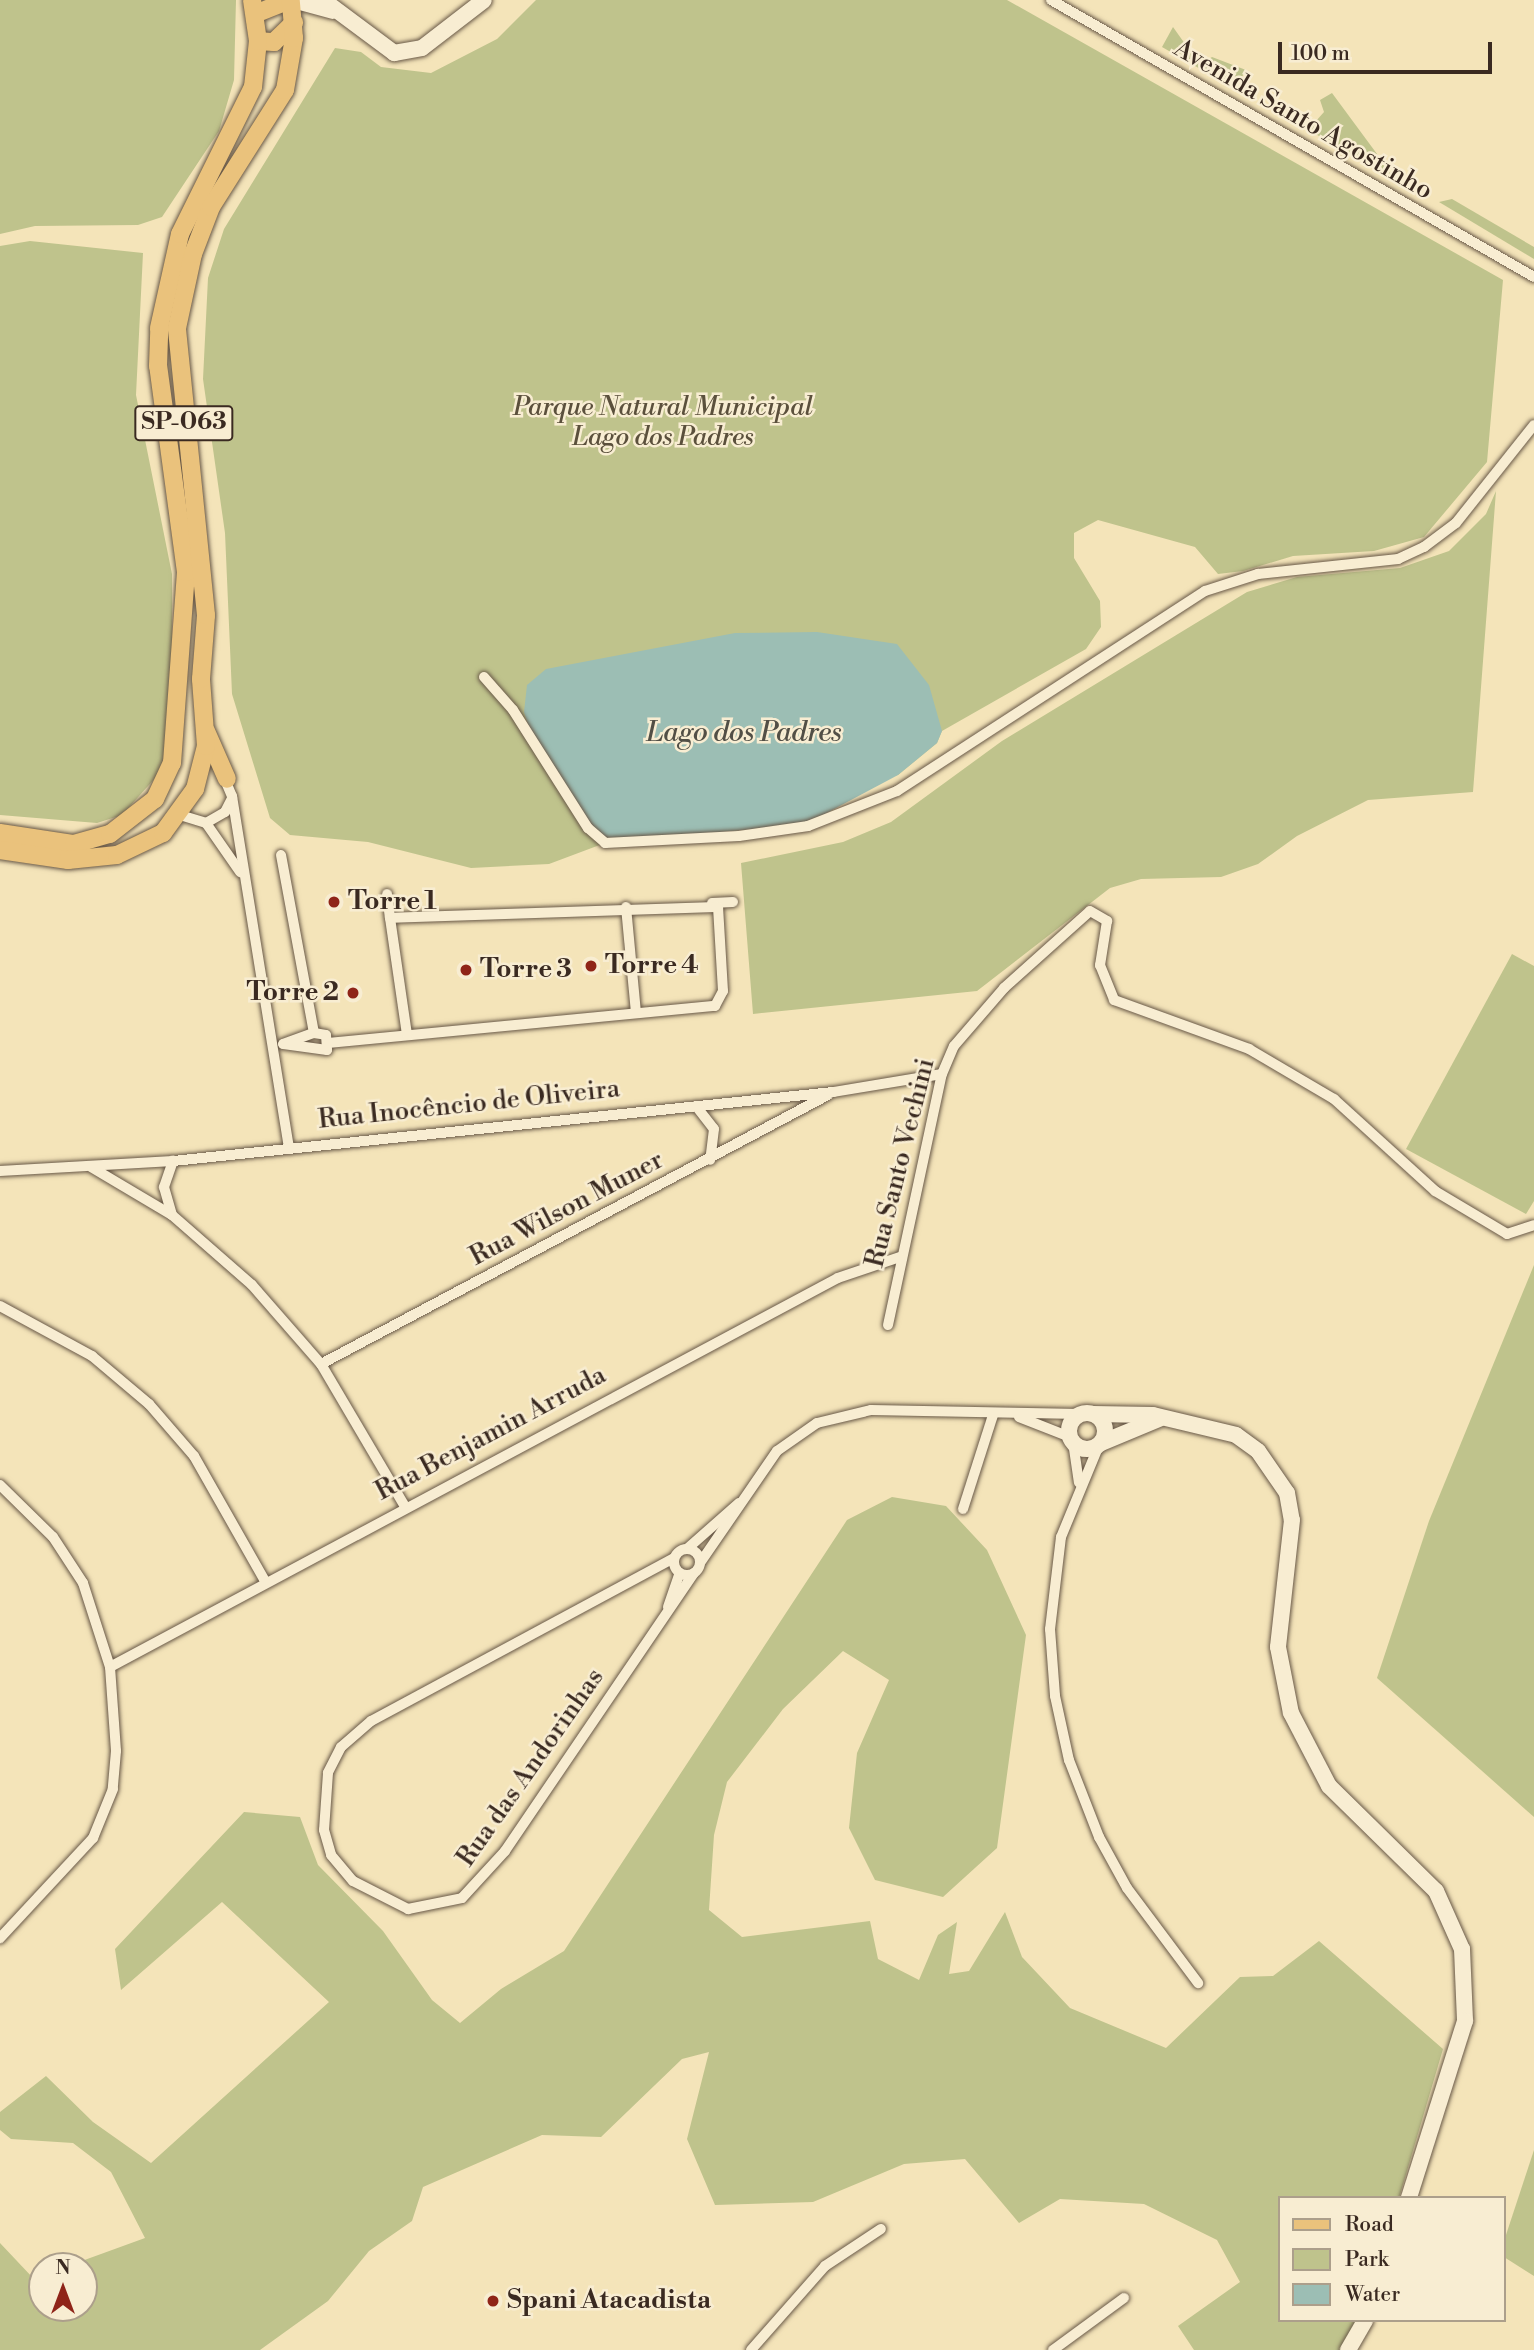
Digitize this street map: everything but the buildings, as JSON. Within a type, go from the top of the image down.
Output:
[{"type":"main road","points":[[253,7],[294,7],[274,42],[258,41]]},
{"type":"main road","name":"SP-063","points":[[0,833],[90,841],[126,826],[162,788],[172,763],[186,572],[158,366],[159,328],[180,234],[245,112],[258,41],[253,7]]},
{"type":"main road","name":"SP-063","points":[[0,850],[94,860],[142,846],[180,815],[204,761],[204,559],[177,328],[193,254],[211,207],[285,90],[294,7]]},
{"type":"main road","points":[[206,730],[230,787]]},
{"type":"main road","points":[[172,763],[204,761]]},
{"type":"main road","points":[[162,788],[180,815]]},
{"type":"street","points":[[323,0],[382,50],[407,53],[484,0]]},
{"type":"street","name":"Avenida Santo Agostinho","points":[[1051,0],[1534,277]]},
{"type":"street","points":[[294,7],[336,13]]},
{"type":"street","points":[[484,677],[513,710],[588,828],[605,843],[739,836],[808,826],[897,791],[1205,591],[1258,574],[1398,559],[1424,547],[1456,523],[1534,425]]},
{"type":"street","points":[[204,761],[230,787],[241,874],[289,1146]]},
{"type":"street","points":[[206,823],[225,812],[230,787]]},
{"type":"street","points":[[180,815],[206,823],[241,874]]},
{"type":"street","points":[[281,855],[313,1033]]},
{"type":"street","points":[[387,894],[407,1035]]},
{"type":"street","points":[[390,918],[733,902]]},
{"type":"street","points":[[328,1044],[719,1003],[719,921],[712,903]]},
{"type":"street","points":[[626,907],[636,1012]]},
{"type":"street","name":"Rua Santo Vechini","points":[[888,1325],[942,1074],[972,1021],[1082,915],[1098,911],[1107,921],[1103,983],[1114,1000],[1249,1049],[1334,1099],[1435,1191],[1507,1234],[1534,1225]]},
{"type":"street","points":[[270,1045],[283,1044],[313,1033],[324,1034],[328,1044],[327,1050],[311,1051],[283,1044]]},
{"type":"street","name":"Rua Inocêncio de Oliveira","points":[[0,1171],[173,1161],[289,1146],[833,1092],[942,1074]]},
{"type":"street","name":"Rua Wilson Muner","points":[[321,1364],[710,1160],[833,1092]]},
{"type":"street","points":[[696,1106],[714,1129],[710,1160]]},
{"type":"street","points":[[172,1214],[164,1187],[173,1161]]},
{"type":"street","points":[[91,1167],[172,1214],[252,1285],[321,1364],[404,1505]]},
{"type":"street","name":"Rua Benjamin Arruda","points":[[110,1667],[404,1505],[838,1278],[901,1257]]},
{"type":"street","points":[[0,1306],[92,1356],[149,1404],[194,1456],[265,1581]]},
{"type":"street","points":[[1086,1414],[1164,1417],[1236,1435],[1275,1471],[1292,1520],[1278,1647],[1291,1713],[1329,1786],[1436,1891],[1454,1921],[1468,1987],[1465,2021],[1410,2196]]},
{"type":"street","points":[[1079,1483],[1072,1440],[1086,1414]]},
{"type":"street","points":[[1086,1414],[1105,1426],[1100,1444],[1079,1483],[1061,1537],[1050,1629],[1069,1760],[1127,1888],[1198,1983]]},
{"type":"street","name":"Rua das Andorinhas","points":[[677,1567],[637,1581],[371,1721],[341,1747],[328,1773],[324,1829],[331,1855],[353,1881],[408,1909],[463,1898],[505,1851],[739,1503],[777,1451],[839,1415],[1086,1414]]},
{"type":"street","points":[[963,1509],[993,1415]]},
{"type":"street","name":"Rua das Andorinhas","points":[[1013,1416],[1072,1440]]},
{"type":"street","points":[[1072,1440],[1085,1449],[1164,1417]]},
{"type":"street","points":[[0,1485],[53,1537],[83,1583],[110,1667],[116,1751],[106,1811],[93,1838],[0,1938]]},
{"type":"street","name":"Rua das Andorinhas","points":[[666,1613],[677,1567],[688,1548],[739,1503]]},
{"type":"street","points":[[677,1567],[697,1568],[688,1548]]},
{"type":"street","points":[[751,2350],[825,2266],[881,2229]]},
{"type":"street","points":[[1053,2350],[1124,2298]]},
{"type":"street","points":[[1348,2350],[1364,2322]]},
{"type":"green space","points":[[0,0],[236,0],[234,80],[219,131],[162,217],[138,225],[35,226],[0,234]]},
{"type":"green space","name":"Parque Natural Municipal Lago dos Padres","points":[[536,0],[1007,0],[1503,280],[1487,462],[1424,537],[1374,551],[1293,556],[1243,571],[1218,574],[1195,547],[1098,520],[1074,533],[1074,558],[1100,601],[1101,627],[1086,649],[942,731],[937,743],[898,775],[605,843],[549,864],[471,868],[368,842],[290,835],[270,818],[232,694],[225,533],[203,379],[208,278],[224,229],[335,48],[361,52],[381,67],[431,73],[497,39]]},
{"type":"green space","points":[[1173,27],[1200,65],[1212,57],[1246,70],[1235,89],[1162,47]]},
{"type":"green space","points":[[1332,93],[1394,177],[1308,130],[1324,112],[1320,100]]},
{"type":"green space","points":[[1452,199],[1534,247],[1534,259],[1439,202]]},
{"type":"green space","points":[[30,241],[143,253],[136,395],[172,574],[172,676],[166,752],[157,776],[122,815],[97,823],[0,815],[0,246]]},
{"type":"green space","points":[[1496,491],[1473,792],[1368,800],[1297,836],[1258,864],[1221,877],[1141,879],[1110,888],[977,991],[753,1014],[741,863],[843,842],[891,822],[1002,741],[1247,592],[1297,577],[1400,568],[1449,551],[1486,514]]},
{"type":"green space","points":[[1512,954],[1534,966],[1534,1201],[1526,1214],[1406,1149]]},
{"type":"green space","points":[[1534,1265],[1534,1817],[1377,1678],[1429,1521]]},
{"type":"green space","points":[[892,1497],[946,1506],[987,1550],[1026,1635],[997,1848],[943,1897],[875,1880],[849,1828],[857,1753],[889,1680],[843,1651],[783,1709],[727,1782],[714,1835],[709,1910],[742,1937],[870,1921],[878,1959],[919,1980],[938,1935],[957,1922],[949,1974],[969,1971],[1005,1912],[1022,1957],[1070,2008],[1166,2048],[1240,1977],[1273,1976],[1319,1941],[1443,2049],[1400,2196],[1278,2196],[1278,2322],[1355,2322],[1342,2350],[1194,2350],[1178,2326],[1240,2282],[1217,2240],[1144,2204],[1060,2199],[1019,2223],[965,2159],[904,2164],[813,2202],[715,2205],[687,2139],[709,2052],[682,2059],[601,2137],[542,2135],[423,2187],[412,2221],[369,2251],[328,2301],[260,2350],[0,2350],[0,2243],[28,2273],[28,2322],[98,2322],[98,2255],[145,2238],[111,2172],[73,2143],[11,2139],[0,2130],[0,2112],[46,2076],[93,2122],[151,2163],[329,2002],[222,1902],[121,1990],[115,1949],[244,1812],[300,1817],[318,1865],[383,1931],[432,2000],[460,2023],[501,1989],[564,1951],[847,1520]]},
{"type":"green space","points":[[1534,2150],[1534,2276],[1506,2258],[1506,2235]]},
{"type":"water","name":"Lago dos Padres","points":[[817,632],[897,644],[929,685],[942,731],[937,743],[898,775],[806,824],[605,843],[588,828],[532,737],[524,712],[527,685],[546,669],[735,633]]},
{"type":"place","name":"Torre 1","points":[[334,902]]},
{"type":"place","name":"Torre 4","points":[[591,966]]},
{"type":"place","name":"Torre 3","points":[[466,970]]},
{"type":"place","name":"Torre 2","points":[[353,993]]},
{"type":"place","name":"Spani Atacadista","points":[[493,2301]]}]
